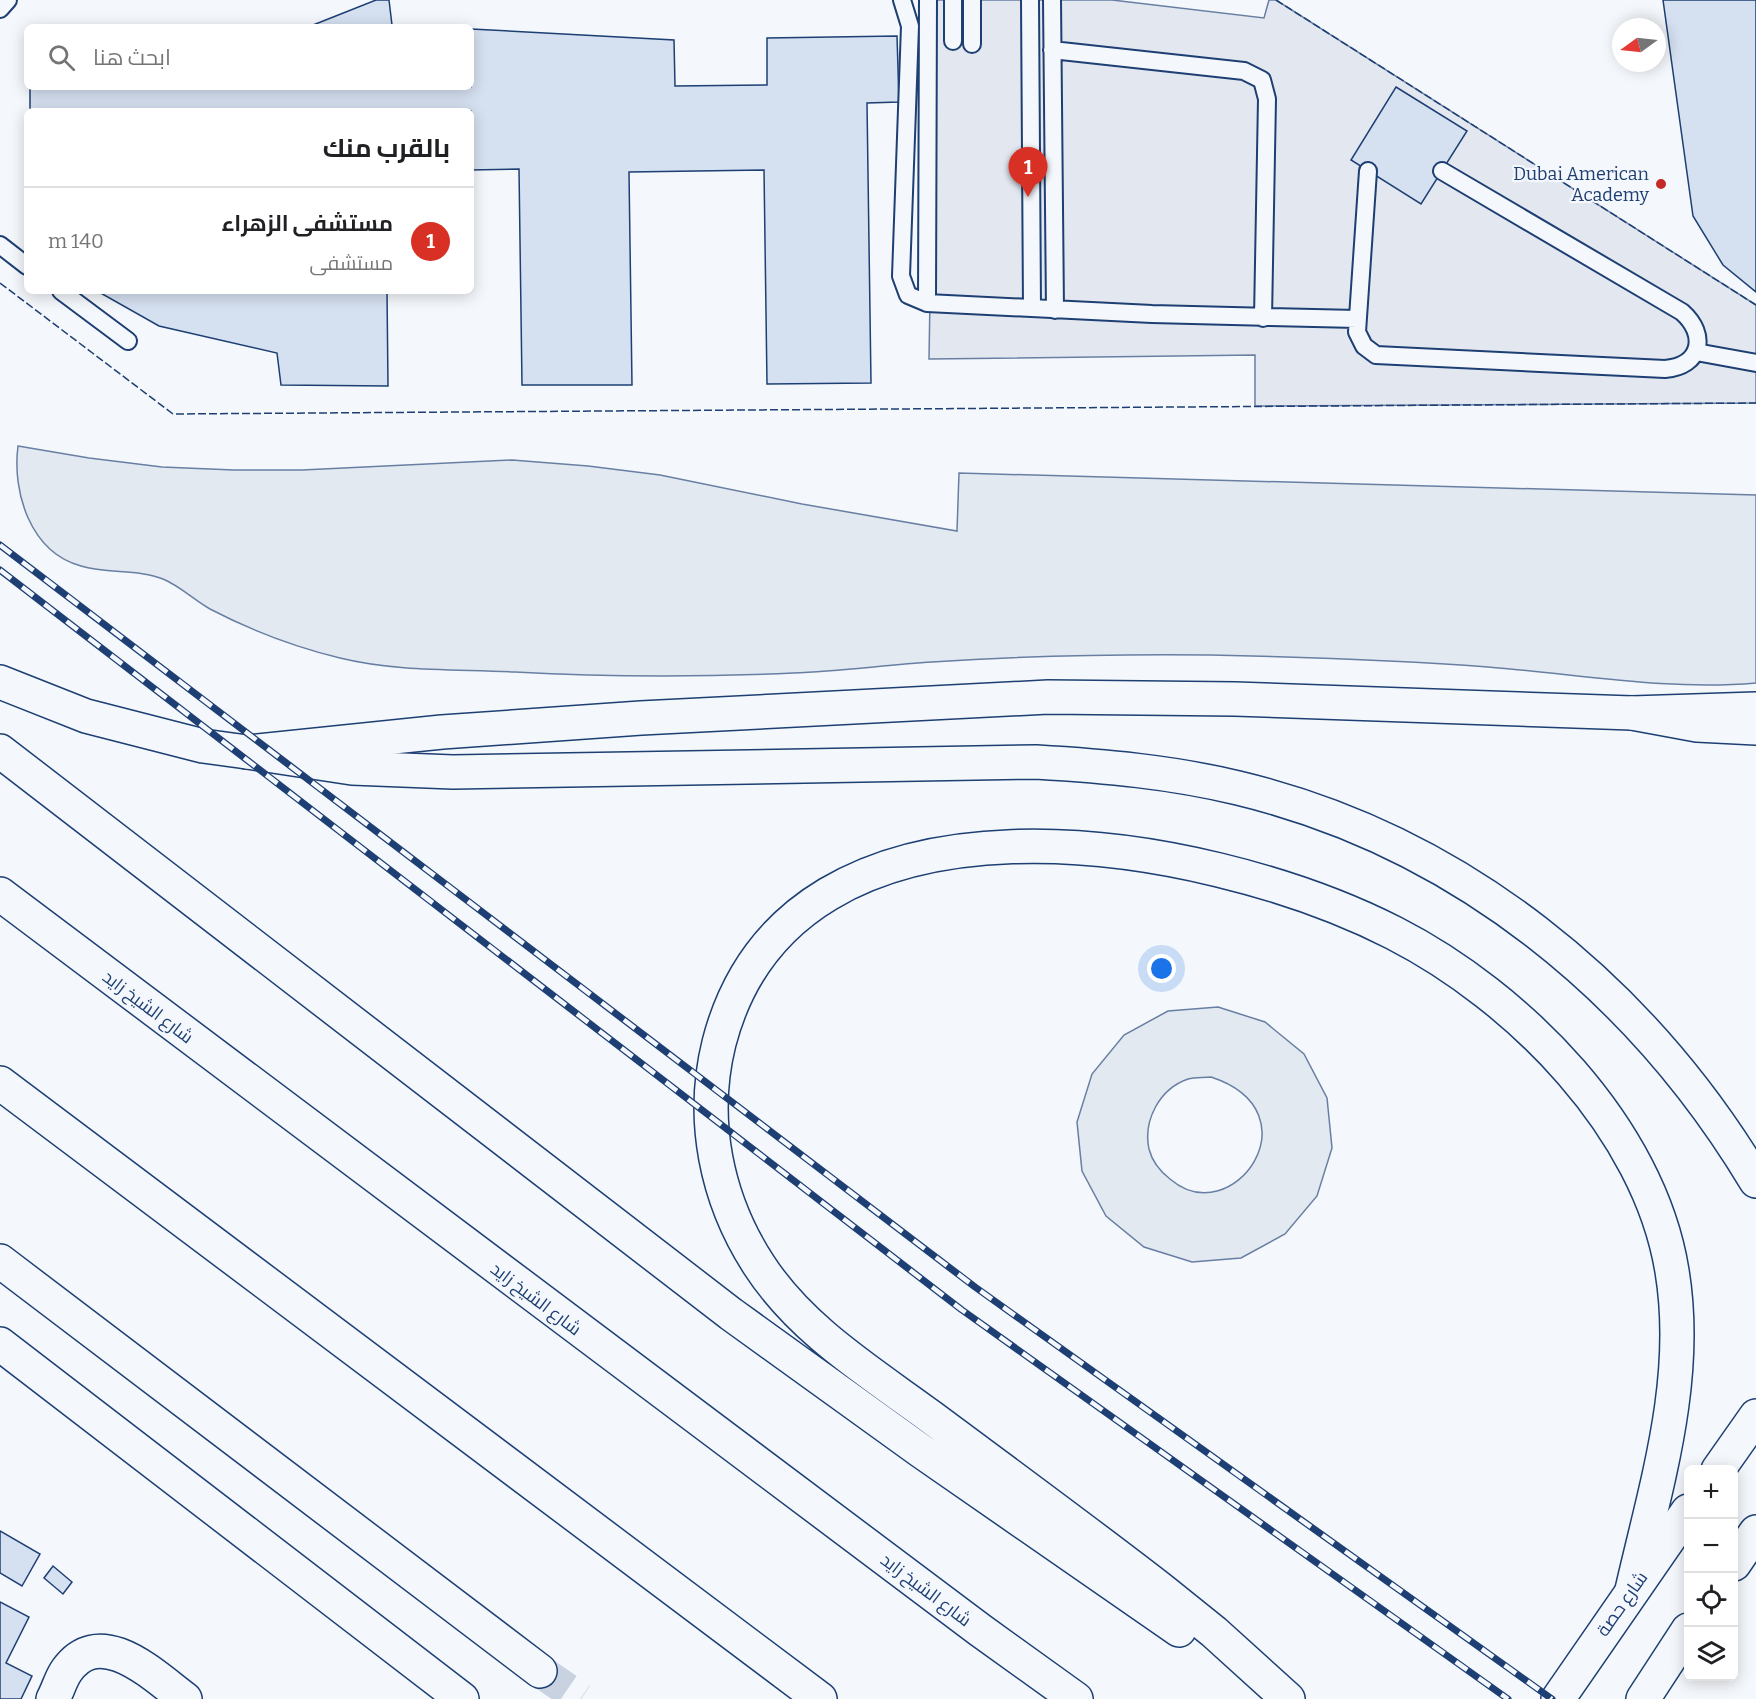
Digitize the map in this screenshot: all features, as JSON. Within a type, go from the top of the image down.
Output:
[{"type":"main road","points":[[0,682],[86,716],[203,746],[352,768],[453,772],[1036,762],[1138,770],[1239,788],[1304,808],[1368,832],[1440,868],[1489,897],[1545,937],[1597,981],[1645,1030],[1690,1082],[1730,1138],[1756,1181]]},
{"type":"main road","points":[[247,752],[442,732],[641,718],[1048,697],[1225,698],[1632,713],[1756,709]]},
{"type":"main road","points":[[1632,713],[1697,725],[1756,728]]},
{"type":"main road","points":[[0,752],[731,1314],[931,1458],[1279,1699]]},
{"type":"main road","points":[[1288,1699],[1214,1632],[1163,1591],[833,1345],[781,1295],[759,1266],[741,1235],[727,1202],[711,1134],[711,1090],[721,1036],[747,976],[766,950],[788,925],[840,886],[901,861],[992,849],[1052,848],[1111,851],[1170,859],[1285,888],[1341,909],[1396,934],[1447,965],[1496,1001],[1541,1041],[1582,1086],[1612,1126],[1647,1187],[1663,1227],[1677,1309],[1678,1351],[1675,1393],[1632,1590]]},
{"type":"main road","name":"شارع الشيخ زايد","points":[[0,894],[609,1353],[1076,1699]]},
{"type":"main road","points":[[0,1083],[820,1699]]},
{"type":"main road","points":[[0,1261],[540,1671]]},
{"type":"main road","points":[[0,1344],[462,1699]]},
{"type":"main road","points":[[1722,1465],[1756,1416]]},
{"type":"main road","name":"شارع حصة","points":[[1558,1699],[1602,1632],[1684,1517]]},
{"type":"main road","points":[[1738,1558],[1756,1532]]},
{"type":"main road","points":[[1650,1686],[1684,1637]]},
{"type":"main road","points":[[53,1699],[67,1670],[79,1658],[95,1651],[113,1651],[129,1658],[185,1699]]},
{"type":"lane","points":[[0,9],[8,0]]},
{"type":"lane","points":[[902,0],[910,26],[901,276],[908,294],[927,303],[1263,318],[1357,319]]},
{"type":"lane","points":[[927,303],[928,0]]},
{"type":"lane","points":[[952,0],[953,41]]},
{"type":"lane","points":[[972,0],[972,44]]},
{"type":"lane","points":[[1030,0],[1032,308]]},
{"type":"lane","points":[[1052,0],[1054,310]]},
{"type":"lane","points":[[1052,50],[1244,70],[1262,80],[1267,99],[1263,318]]},
{"type":"lane","points":[[1368,171],[1357,332],[1364,346],[1376,355],[1665,369],[1677,368],[1688,362],[1696,352],[1699,338],[1694,323],[1682,312],[1442,171]]},
{"type":"lane","points":[[0,245],[24,264]]},
{"type":"lane","points":[[65,294],[128,341]]},
{"type":"lane","points":[[1696,352],[1756,363]]},
{"type":"shaded area","points":[[935,0],[1112,0],[1264,18],[1269,0],[1276,0],[1756,305],[1756,403],[1255,406],[1255,355],[929,359]]},
{"type":"shaded area","points":[[18,446],[162,467],[234,470],[302,470],[512,460],[588,466],[660,475],[802,504],[957,531],[959,473],[1756,495],[1756,683],[1689,685],[1453,665],[1210,655],[1001,658],[811,672],[689,676],[585,675],[383,666],[323,654],[258,631],[210,609],[163,579],[144,574],[81,566],[63,559],[37,534],[28,518],[18,482]]},
{"type":"shaded area","points":[[1218,1007],[1265,1022],[1304,1054],[1327,1098],[1332,1148],[1317,1196],[1285,1234],[1241,1258],[1192,1262],[1144,1247],[1106,1216],[1082,1171],[1077,1122],[1092,1074],[1124,1035],[1168,1011]],"holes":[[[1211,1077],[1243,1094],[1259,1115],[1262,1139],[1254,1161],[1239,1180],[1218,1191],[1194,1192],[1163,1173],[1152,1158],[1148,1128],[1155,1107],[1169,1090],[1188,1079]]]},
{"type":"building","points":[[376,0],[389,0],[392,24],[316,24]]},
{"type":"building","points":[[1663,0],[1756,0],[1756,292],[1723,265],[1693,216]]},
{"type":"building","points":[[474,29],[674,40],[675,86],[767,85],[767,38],[897,36],[899,102],[867,103],[871,383],[767,384],[764,170],[629,172],[632,385],[522,385],[519,169],[474,170],[474,108],[30,108],[30,90],[474,90]]},
{"type":"building","points":[[1396,87],[1467,131],[1421,204],[1351,160]]},
{"type":"building","points":[[102,294],[387,294],[388,386],[281,385],[277,353],[159,326]]},
{"type":"building","points":[[0,1531],[40,1554],[22,1586],[0,1573]]},
{"type":"building","points":[[53,1566],[72,1582],[63,1594],[44,1578]]},
{"type":"building","points":[[0,1602],[29,1617],[6,1663],[32,1676],[21,1699],[0,1699]]},
{"type":"tunnel","points":[[540,1671],[581,1699]]},
{"type":"railway","points":[[0,545],[975,1287],[1552,1699]]},
{"type":"railway","points":[[0,570],[962,1310],[1508,1699]]},
{"type":"fence","points":[[1276,0],[1756,305]]},
{"type":"fence","points":[[0,283],[173,414],[1756,403]]},
{"type":"place","name":"Dubai American Academy","points":[[1661,184]]},
{"type":"place","name":"مستشفى الزهراء","points":[[1028,197]]}]
